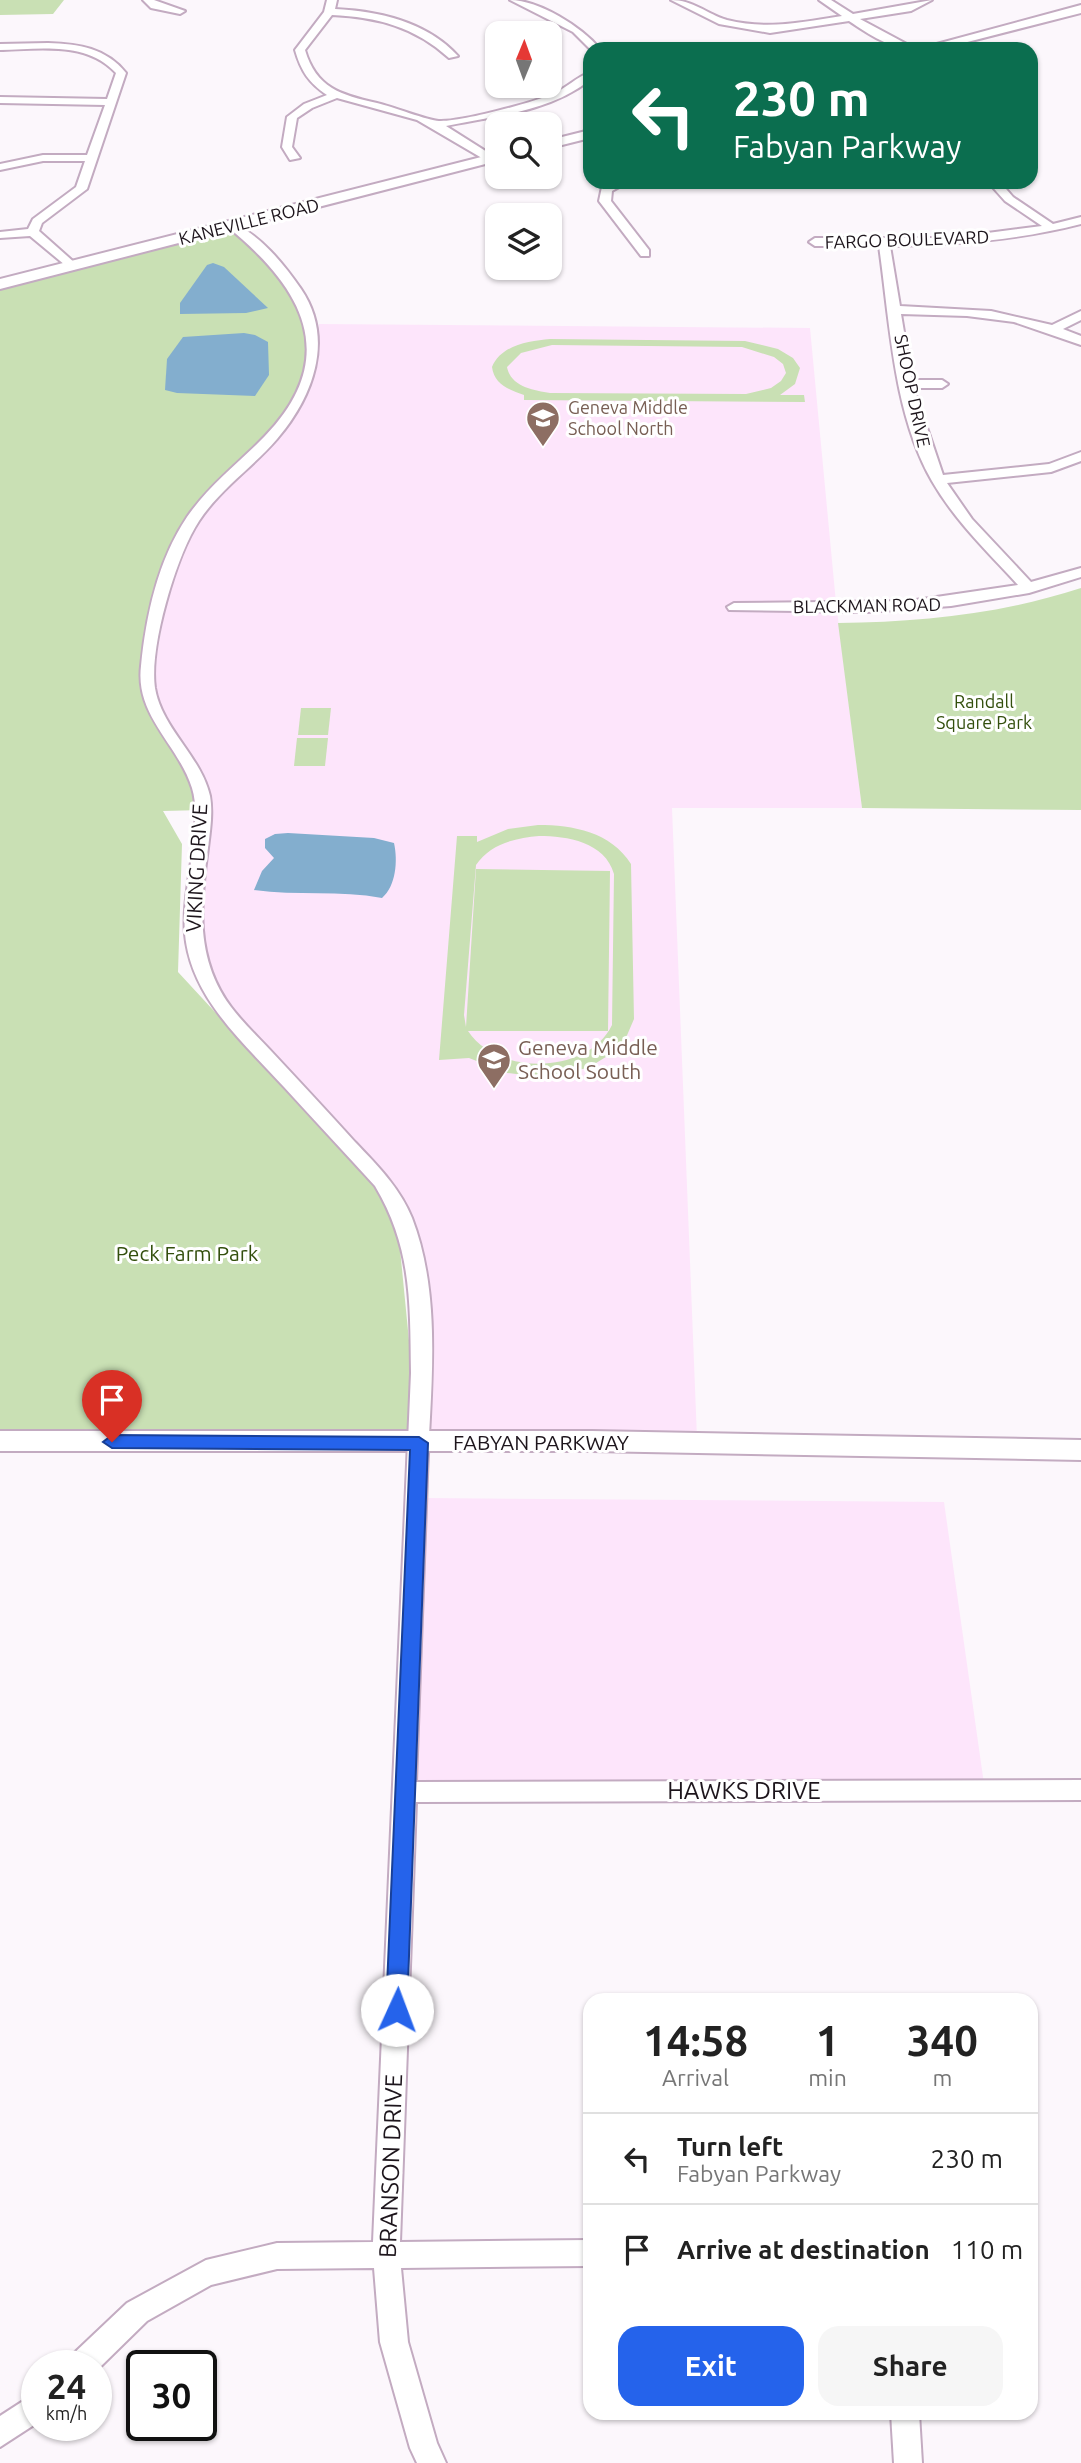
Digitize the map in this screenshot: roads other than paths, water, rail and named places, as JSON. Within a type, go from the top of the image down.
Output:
[{"type":"main road","points":[[952,42],[1081,9]]},
{"type":"main road","points":[[562,141],[583,136]]},
{"type":"main road","name":"KANEVILLE ROAD","points":[[0,284],[485,160]]},
{"type":"main road","name":"FABYAN PARKWAY","points":[[0,1441],[592,1441],[1081,1450]]},
{"type":"street","points":[[148,0],[155,6],[180,11]]},
{"type":"street","points":[[332,0],[329,12],[300,50],[301,68],[313,81],[336,95],[401,111],[435,125],[485,153]]},
{"type":"street","points":[[515,0],[577,30],[588,42]]},
{"type":"street","points":[[676,0],[743,27],[770,30],[852,20],[907,9],[927,0]]},
{"type":"street","points":[[824,0],[852,20],[897,42]]},
{"type":"street","points":[[329,12],[365,13],[393,19],[443,46],[453,55]]},
{"type":"street","points":[[0,47],[62,47],[105,57],[121,73],[81,189],[37,221],[33,232]]},
{"type":"street","points":[[435,125],[559,95],[583,82]]},
{"type":"street","points":[[294,158],[288,147],[292,117],[308,106],[336,95]]},
{"type":"street","points":[[0,100],[111,102]]},
{"type":"street","points":[[0,167],[43,158],[90,158]]},
{"type":"street","points":[[606,189],[605,201],[645,253]]},
{"type":"street","points":[[1000,189],[1009,199],[1053,229]]},
{"type":"street","name":"FARGO BOULEVARD","points":[[815,243],[955,242],[1053,229],[1081,220]]},
{"type":"street","name":"VIKING DRIVE","points":[[233,226],[265,249],[288,274],[304,302],[313,338],[308,379],[300,398],[273,435],[209,495],[176,547],[165,582],[147,686],[157,714],[203,801],[192,920],[193,945],[208,987],[225,1012],[382,1182],[400,1212],[412,1246],[419,1286],[419,1443]]},
{"type":"street","points":[[0,235],[33,232],[71,267]]},
{"type":"street","name":"SHOOP DRIVE","points":[[884,242],[923,448],[938,480],[962,514],[1029,589]]},
{"type":"street","points":[[895,310],[968,310],[1010,316],[1055,328],[1081,341]]},
{"type":"street","points":[[1055,328],[1081,316]]},
{"type":"street","points":[[909,384],[942,383]]},
{"type":"street","points":[[938,480],[1051,468],[1081,456]]},
{"type":"street","name":"BLACKMAN ROAD","points":[[734,607],[903,608],[950,604],[1029,589],[1081,572]]},
{"type":"street","name":"BRANSON DRIVE","points":[[419,1443],[386,2255],[394,2342],[424,2448],[432,2463]]},
{"type":"street","name":"HAWKS DRIVE","points":[[406,1792],[1081,1790]]},
{"type":"street","points":[[98,2350],[137,2312],[206,2273],[277,2256],[583,2253]]},
{"type":"street","points":[[0,2433],[21,2418]]},
{"type":"street","points":[[905,2420],[908,2463]]},
{"type":"water","points":[[213,263],[224,267],[268,308],[246,313],[180,314],[180,303],[207,265]]},
{"type":"water","points":[[244,333],[268,342],[269,375],[255,396],[177,393],[165,390],[167,359],[183,337]]},
{"type":"water","points":[[275,834],[374,838],[394,843],[396,865],[387,893],[382,898],[254,890],[262,871],[274,858],[265,848],[265,839]]},
{"type":"place","name":"Geneva Middle School North","points":[[543,448]]},
{"type":"place","name":"Geneva Middle School South","points":[[494,1090]]},
{"type":"park label","name":"Randall Square Park","points":[[984,712]]},
{"type":"park label","name":"Peck Farm Park","points":[[187,1254]]}]
